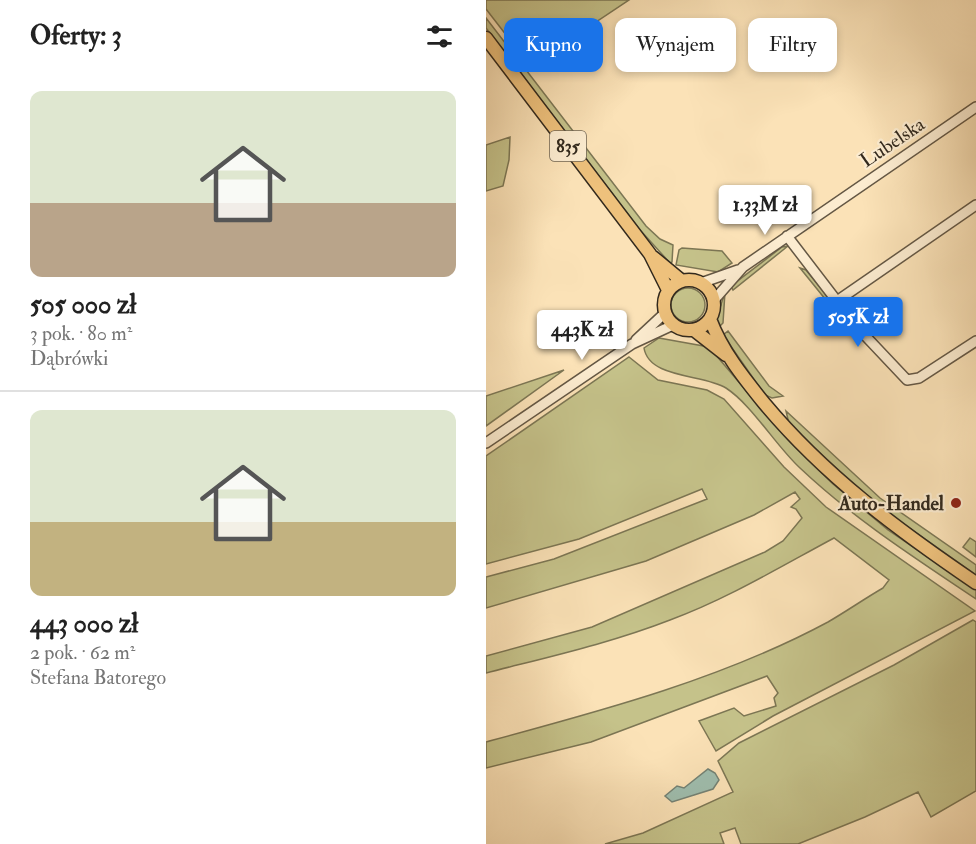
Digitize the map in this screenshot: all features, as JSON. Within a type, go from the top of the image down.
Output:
[{"type":"main road","name":"835","points":[[486,38],[650,254],[668,290]]},
{"type":"main road","name":"835","points":[[650,254],[682,281]]},
{"type":"main road","points":[[682,281],[701,283],[709,290],[714,300],[710,318],[703,327],[694,330],[683,330],[673,325],[665,313],[664,301],[668,290],[682,281]]},
{"type":"main road","points":[[710,318],[729,358]]},
{"type":"main road","points":[[694,330],[729,358],[778,419],[830,473],[890,524],[976,583]]},
{"type":"street","name":"Lubelska","points":[[714,300],[740,269],[976,107]]},
{"type":"street","points":[[837,301],[976,205]]},
{"type":"street","points":[[787,236],[837,301],[903,377],[914,380],[976,341]]},
{"type":"street","name":"Lubelska","points":[[701,283],[740,269]]},
{"type":"street","points":[[486,443],[632,344],[665,313]]},
{"type":"street","points":[[632,344],[673,325]]},
{"type":"shaded area","points":[[486,0],[629,0],[602,18],[504,18],[504,32],[486,9]]},
{"type":"shaded area","points":[[486,18],[504,41],[504,52],[486,28]]},
{"type":"shaded area","points":[[520,72],[528,72],[646,226],[660,239],[673,245],[672,262],[670,263],[641,231]]},
{"type":"shaded area","points":[[510,137],[509,160],[503,186],[486,191],[486,145]]},
{"type":"shaded area","points":[[788,246],[733,290],[731,286],[782,247]]},
{"type":"shaded area","points":[[682,248],[722,251],[732,263],[718,272],[676,265],[679,250]]},
{"type":"shaded area","points":[[800,268],[806,270],[858,333],[856,337]]},
{"type":"shaded area","points":[[688,288],[700,293],[705,305],[700,317],[688,322],[676,317],[671,305],[676,293]]},
{"type":"shaded area","points":[[725,292],[723,323],[718,328],[717,317]]},
{"type":"shaded area","points":[[728,331],[769,386],[783,396],[772,398],[765,395],[723,335]]},
{"type":"shaded area","points":[[659,338],[709,347],[789,441],[833,484],[888,530],[976,590],[976,599],[885,537],[821,487],[791,459],[736,395],[716,384],[666,371],[656,365],[648,358],[644,348]]},
{"type":"shaded area","points":[[629,357],[658,380],[707,390],[724,399],[784,467],[826,507],[975,611],[773,716],[716,751],[699,721],[734,708],[744,716],[776,706],[774,698],[778,693],[767,676],[591,742],[486,768],[486,742],[617,705],[704,677],[788,642],[828,622],[883,588],[889,580],[834,538],[691,612],[602,643],[486,673],[486,656],[592,627],[765,552],[783,541],[802,518],[796,509],[791,507],[800,499],[795,492],[754,515],[646,561],[486,608],[486,577],[554,559],[707,499],[702,489],[579,539],[486,564],[486,456]]},
{"type":"shaded area","points":[[564,370],[486,426],[486,396]]},
{"type":"shaded area","points":[[786,411],[880,498],[976,565],[976,575],[871,501],[789,424]]},
{"type":"shaded area","points":[[970,538],[976,542],[976,557],[963,547]]},
{"type":"shaded area","points":[[973,620],[976,622],[976,791],[931,817],[918,792],[865,817],[798,844],[741,844],[735,828],[720,833],[724,844],[605,844],[643,833],[733,792],[718,761],[739,743],[894,665]]},
{"type":"shaded area","points":[[708,769],[715,773],[719,780],[713,789],[672,802],[665,796],[677,786],[684,788]]},
{"type":"place","name":"Auto-Handel","points":[[956,503]]}]
